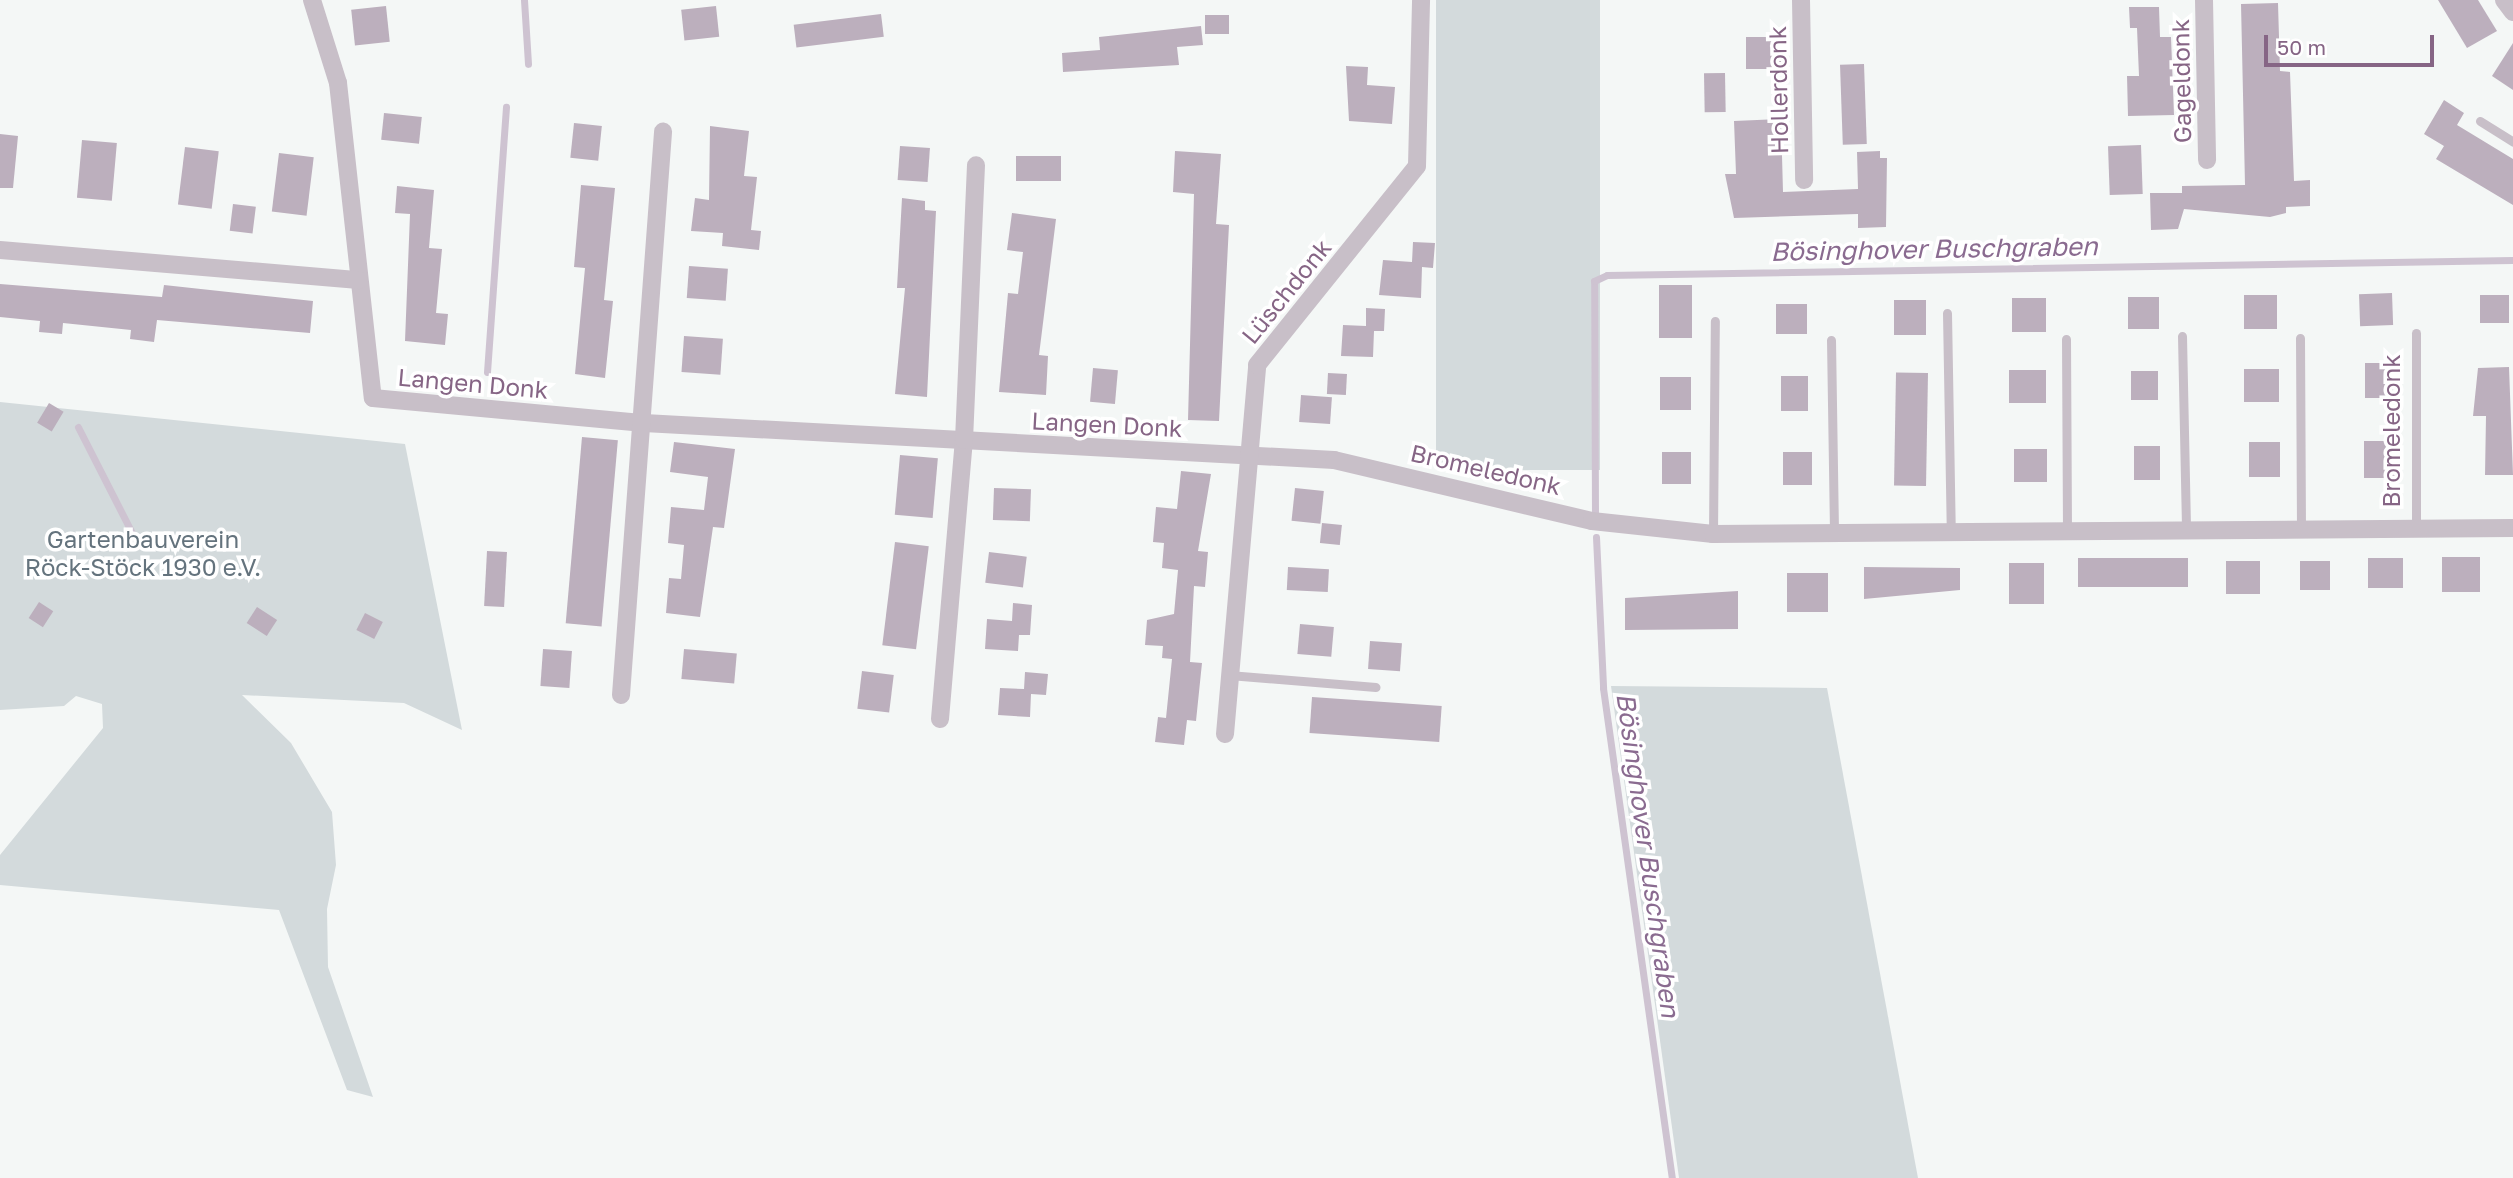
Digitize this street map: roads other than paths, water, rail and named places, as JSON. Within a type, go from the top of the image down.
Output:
[{"type":"street","name":"Langen Donk","points":[[312,0],[338,83],[373,398],[645,424],[1247,456]]},
{"type":"street","name":"Lüschdonk","points":[[1225,734],[1247,456],[1257,365],[1417,166],[1421,0]]},
{"type":"street","name":"Hollerdonk","points":[[1801,0],[1804,180]]},
{"type":"street","name":"Gageldonk","points":[[2204,0],[2207,160]]},
{"type":"street","points":[[2504,0],[2513,12]]},
{"type":"street","points":[[621,695],[645,424],[663,132]]},
{"type":"street","points":[[940,719],[964,440],[976,165]]},
{"type":"street","points":[[0,250],[359,280]]},
{"type":"street","name":"Bromeledonk","points":[[1247,456],[1334,460],[1592,521],[1713,534],[1834,530],[1951,533],[2513,528]]},
{"type":"lane","points":[[2480,121],[2513,142]]},
{"type":"lane","points":[[1947,313],[1951,533]]},
{"type":"lane","points":[[1713,534],[1715,321]]},
{"type":"lane","name":"Bromeledonk","points":[[2416,333],[2416,530]]},
{"type":"lane","points":[[2182,336],[2186,531]]},
{"type":"lane","points":[[2300,338],[2301,531]]},
{"type":"lane","points":[[2066,339],[2067,532]]},
{"type":"lane","points":[[1830,340],[1834,530]]},
{"type":"lane","points":[[1229,675],[1376,687]]},
{"type":"waterway","points":[[524,0],[528,64]]},
{"type":"waterway","points":[[487,372],[506,107]]},
{"type":"waterway","name":"Bösinghover Buschgraben","points":[[1595,517],[1594,281],[1607,275],[2513,260]]},
{"type":"waterway","points":[[78,427],[132,533]]},
{"type":"waterway","name":"Bösinghover Buschgraben","points":[[1596,537],[1603,688],[1672,1178]]},
{"type":"park label","name":"Gartenbauverein Röck-Stöck 1930 e.V.","points":[[143,553]]}]
